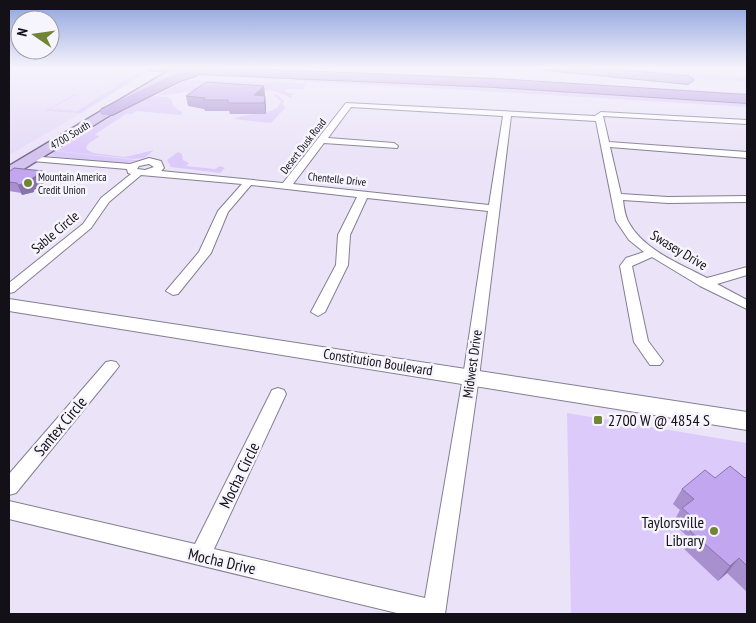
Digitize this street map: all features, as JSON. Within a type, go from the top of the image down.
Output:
[{"type":"highway","points":[[108,112],[141,96]]},
{"type":"highway","points":[[715,96],[747,98]]},
{"type":"highway","points":[[722,96],[747,98]]},
{"type":"main road","name":"4700 South","points":[[9,160],[123,96]]},
{"type":"main road","name":"4700 South","points":[[9,172],[132,96]]},
{"type":"main road","name":"Constitution Boulevard","points":[[9,305],[747,421]]},
{"type":"street","name":"Desert Dusk Road","points":[[286,186],[349,105],[747,122]]},
{"type":"street","name":"Midwest Drive","points":[[434,612],[471,377],[508,113]]},
{"type":"street","name":"Swasey Drive","points":[[600,116],[604,144],[616,197],[622,221],[627,230],[652,253],[747,305]]},
{"type":"street","points":[[322,140],[394,146]]},
{"type":"street","points":[[604,144],[747,155]]},
{"type":"street","name":"Chentelle Drive","points":[[32,158],[495,209]]},
{"type":"street","name":"Chentelle Drive","points":[[138,171],[149,161],[158,163],[160,166],[176,174]]},
{"type":"street","points":[[138,171],[157,169],[160,166]]},
{"type":"street","name":"Sable Circle","points":[[9,289],[87,226],[105,200],[138,171]]},
{"type":"street","points":[[173,291],[205,254],[223,211],[249,182]]},
{"type":"street","points":[[318,312],[342,265],[344,258],[344,236],[364,194]]},
{"type":"street","points":[[616,197],[668,200],[718,198],[747,200]]},
{"type":"street","points":[[652,253],[630,261],[626,266],[641,342],[655,361]]},
{"type":"street","points":[[706,283],[747,271]]},
{"type":"street","name":"Santex Circle","points":[[9,487],[111,366]]},
{"type":"street","name":"Mocha Circle","points":[[200,556],[278,394]]},
{"type":"street","name":"Mocha Drive","points":[[9,510],[434,612]]},
{"type":"shaded area","points":[[9,96],[109,96],[87,110],[9,155]]},
{"type":"shaded area","points":[[74,96],[50,109],[77,111],[101,96],[107,96],[80,113],[45,111]]},
{"type":"shaded area","points":[[152,96],[167,97],[172,100],[173,106],[183,113],[180,115],[137,111],[132,114],[126,114],[94,135],[100,136],[88,144],[86,149],[93,153],[125,157],[154,150],[144,158],[134,159],[57,151],[114,115]]},
{"type":"shaded area","points":[[275,96],[278,96],[284,101],[283,106],[286,107],[271,123],[234,119],[273,110],[281,101]]},
{"type":"shaded area","points":[[565,96],[624,96],[747,104],[747,107]]},
{"type":"shaded area","points":[[55,151],[139,160],[122,164],[50,156]]},
{"type":"shaded area","points":[[178,152],[182,154],[183,160],[189,163],[186,166],[215,169],[220,166],[225,168],[220,173],[171,167],[167,160]]},
{"type":"shaded area","points":[[567,413],[747,443],[747,614],[571,614]]},
{"type":"building","points":[[187,96],[265,96],[264,103],[228,103],[228,100],[203,100],[205,98]]},
{"type":"building","points":[[14,168],[43,171],[30,180],[30,182],[18,185],[17,183],[9,182],[9,172]]},
{"type":"building","name":"Taylorsville Library","points":[[730,466],[745,478],[747,476],[747,566],[739,558],[730,566],[690,531],[699,523],[682,508],[694,499],[682,489],[705,470],[715,478]]},
{"type":"place","name":"Mountain America Credit Union","points":[[28,183]]},
{"type":"place","name":"2700 W @ 4854 S","points":[[598,420]]},
{"type":"place","name":"Taylorsville Library","points":[[714,531]]}]
